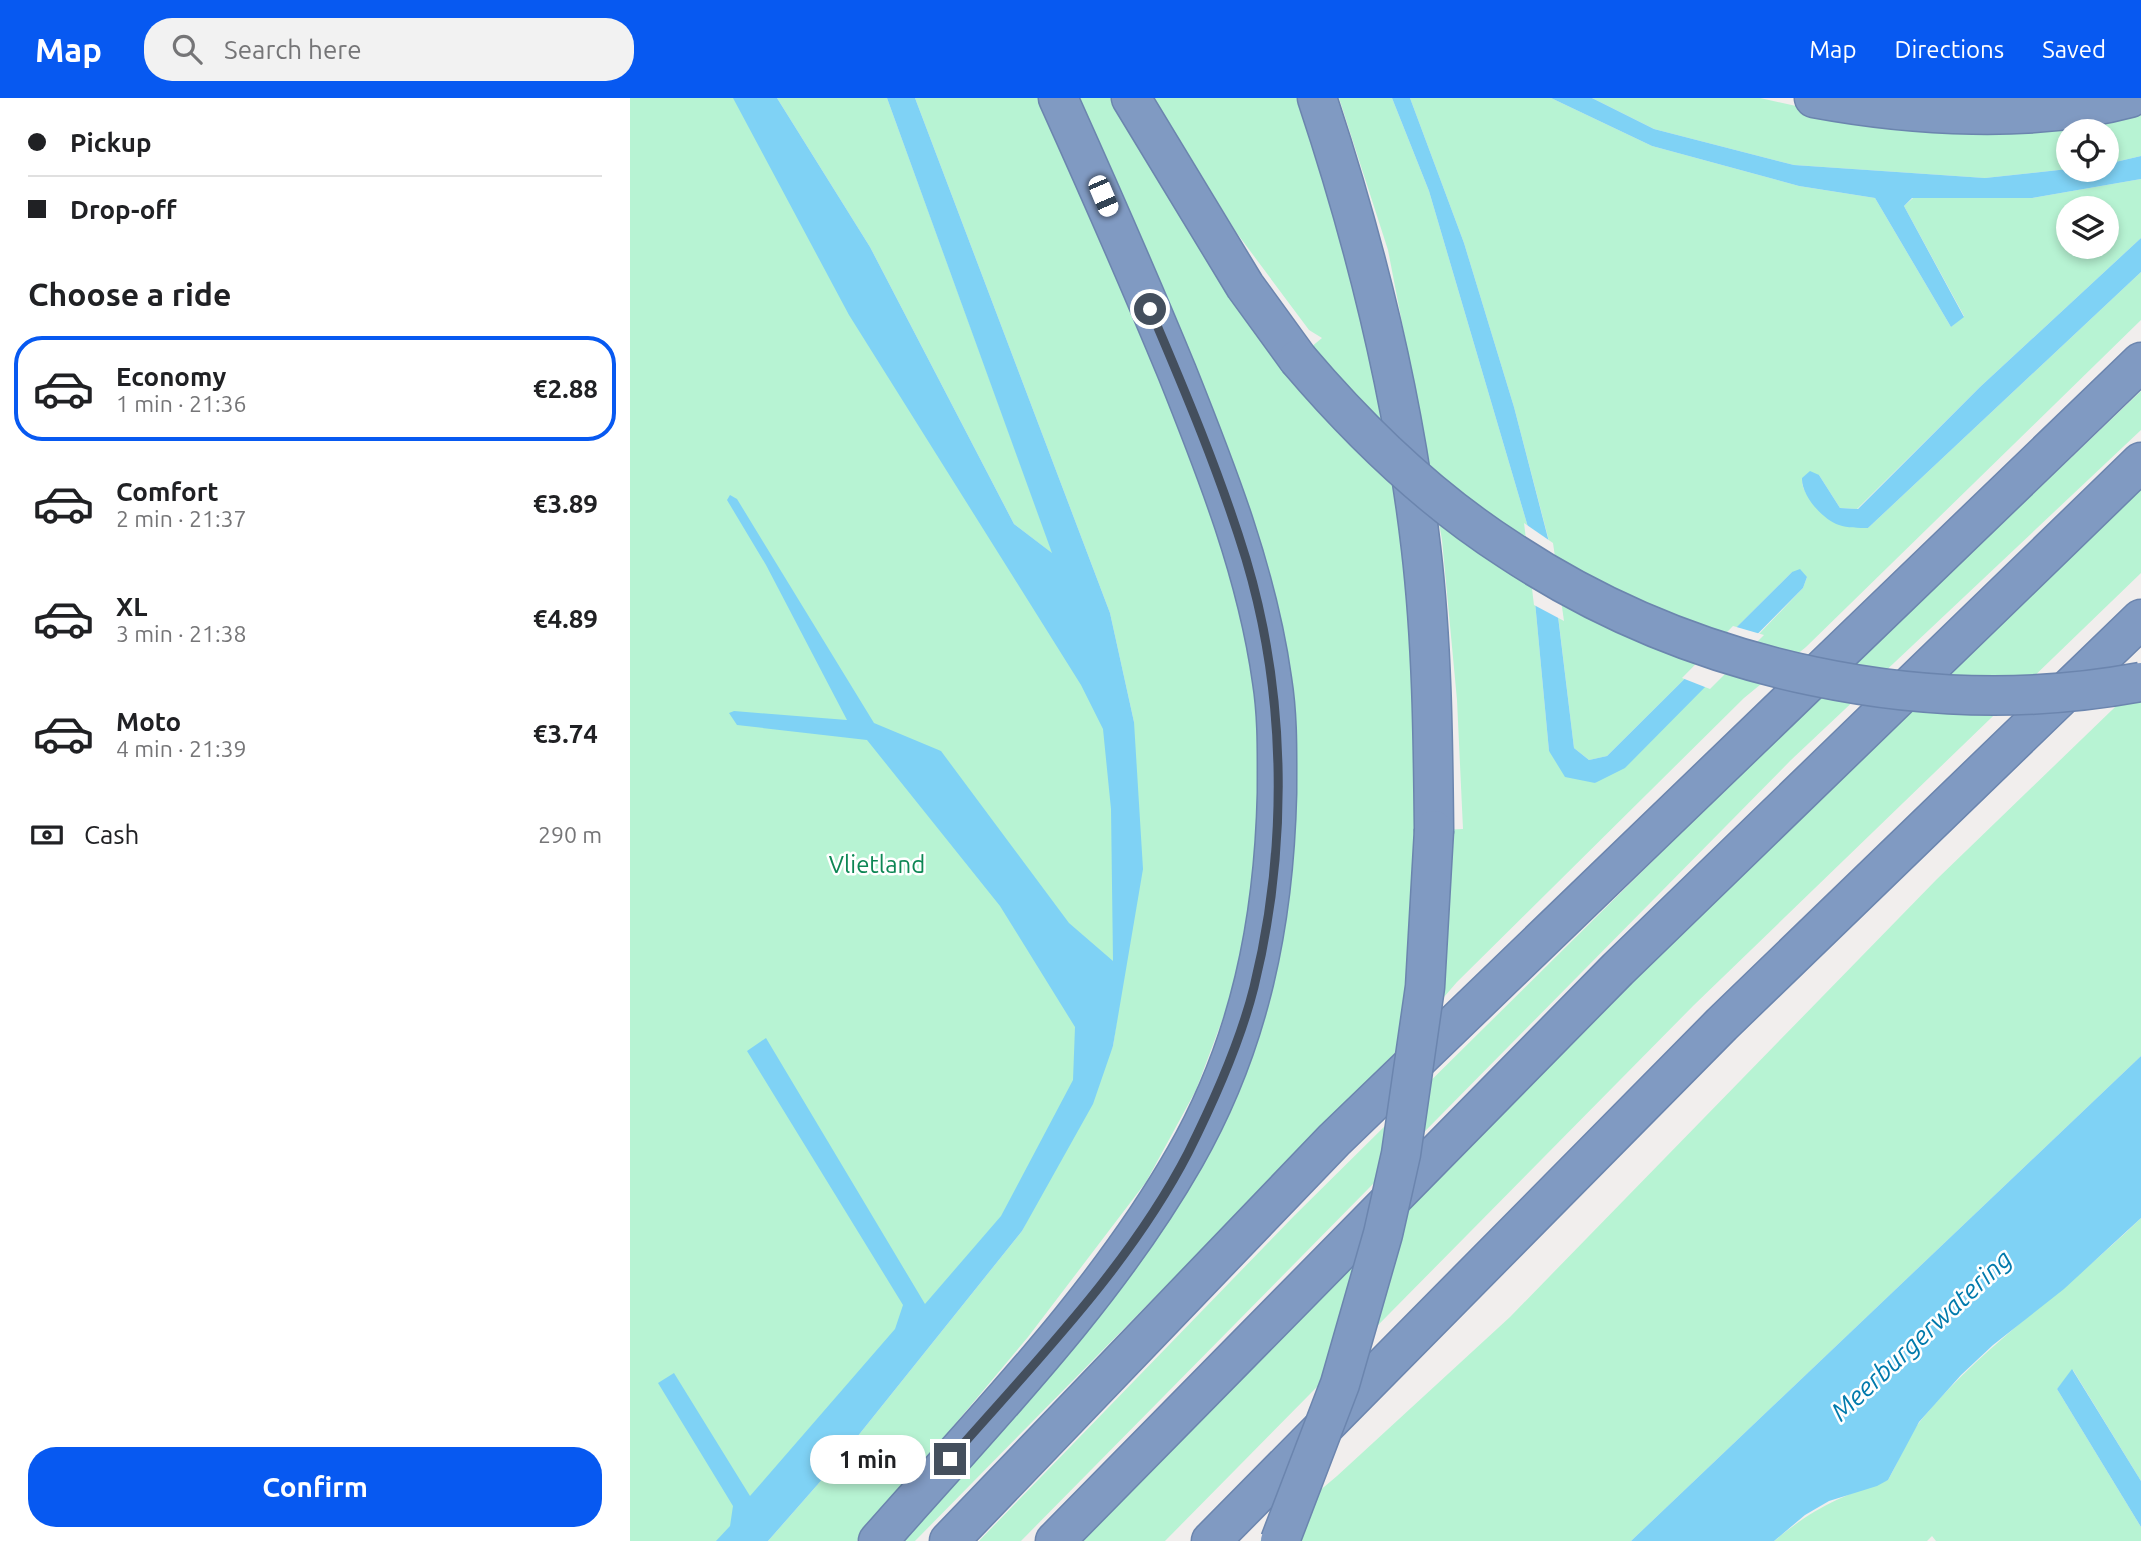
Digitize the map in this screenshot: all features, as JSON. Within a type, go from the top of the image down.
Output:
[{"type":"highway","points":[[878,1541],[1076,1315],[1136,1234],[1187,1154],[1224,1072],[1253,991],[1268,923],[1275,869],[1278,743],[1273,681],[1247,562],[1198,425],[1103,196],[1058,98]]},
{"type":"highway","points":[[1131,98],[1245,286],[1298,359],[1344,413],[1381,449],[1464,519],[1555,579],[1666,632],[1784,669],[1915,691],[2032,695],[2141,682]]},
{"type":"highway","points":[[1280,1541],[1340,1384],[1383,1234],[1395,1180],[1425,987],[1434,830],[1432,669],[1421,548],[1400,408],[1354,210],[1317,98]]},
{"type":"highway","points":[[1814,98],[1914,113],[1984,113],[2060,110],[2130,98]]},
{"type":"highway","points":[[949,1541],[1334,1140],[2141,362]]},
{"type":"highway","points":[[1055,1541],[1618,969],[2141,462]]},
{"type":"highway","points":[[1211,1541],[1722,1024],[2141,620]]},
{"type":"green space","name":"Vlietland","points":[[630,98],[750,98],[1106,686],[1125,864],[1117,966],[1087,1080],[1003,1236],[748,1541],[630,1541]]},
{"type":"green space","points":[[777,98],[887,98],[1053,554],[1014,524],[870,247]]},
{"type":"green space","points":[[915,98],[1044,98],[1161,356],[1231,575],[1262,714],[1258,867],[1247,933],[1232,994],[1196,1090],[1146,1182],[1028,1337],[857,1541],[768,1541],[833,1467],[1022,1231],[1113,1046],[1126,959],[1134,722],[1110,613]]},
{"type":"green space","points":[[1067,98],[1115,98],[1282,371],[1322,338],[1309,330],[1236,232],[1154,98],[1305,98],[1318,133],[1404,508],[1419,831],[1463,829],[1457,700],[1442,540],[1388,250],[1339,98],[1392,98],[1429,191],[1528,527],[1549,751],[1595,783],[1760,633],[1803,588],[1807,577],[1792,572],[1607,756],[1589,760],[1574,748],[1549,541],[1514,407],[1464,243],[1410,98],[1551,98],[1652,146],[1799,186],[1875,198],[1951,327],[1964,316],[1904,206],[1913,198],[2032,198],[2141,179],[2141,238],[2119,258],[2119,196],[2056,196],[2056,259],[2118,259],[1980,387],[1857,509],[1840,508],[1819,475],[1802,478],[1803,488],[1808,496],[1826,510],[1868,528],[2141,272],[2141,320],[1806,647],[1744,698],[1457,982],[1399,1049],[915,1541],[894,1541],[1233,1089],[1288,730]]},
{"type":"green space","points":[[1592,98],[1760,98],[1859,120],[2141,109],[2141,156],[2119,161],[2119,119],[2056,119],[2056,170],[1985,178],[1794,165],[1654,129]]},
{"type":"green space","points":[[2141,391],[2141,430],[1791,760],[1021,1541],[979,1541],[1294,1216],[1777,738]]},
{"type":"green space","points":[[2141,484],[2141,573],[1694,1005],[1165,1541],[1080,1541],[1650,958]]},
{"type":"green space","points":[[2141,682],[2141,1056],[1631,1541],[1260,1541],[1337,1476],[1510,1317],[1937,879]]},
{"type":"green space","points":[[2141,1218],[2141,1481],[2073,1370],[2057,1389],[2141,1527],[2141,1541],[1936,1541],[1932,1536],[1927,1541],[1774,1541],[1828,1504],[1888,1480],[1917,1426],[1947,1391],[2001,1340]]},
{"type":"water","points":[[733,98],[777,98],[870,247],[1014,524],[1052,553],[887,98],[915,98],[1110,613],[1134,722],[1143,869],[1113,1046],[1093,1104],[1022,1231],[833,1467],[768,1541],[716,1541],[730,1526],[733,1506],[658,1383],[674,1373],[750,1496],[895,1329],[903,1305],[747,1051],[766,1038],[925,1304],[1001,1216],[1073,1080],[1075,1027],[1000,906],[867,740],[737,725],[729,713],[734,711],[847,720],[766,565],[727,500],[730,495],[737,499],[874,723],[941,751],[1069,923],[1113,961],[1111,809],[1103,729],[1081,685],[849,315]]},
{"type":"water","points":[[1392,98],[1410,98],[1464,243],[1514,407],[1549,542],[1574,748],[1589,760],[1607,756],[1792,572],[1800,569],[1807,577],[1803,588],[1625,768],[1595,783],[1565,777],[1549,751],[1528,527],[1429,191]]},
{"type":"water","points":[[1551,98],[1592,98],[1654,129],[1794,165],[1985,178],[2056,170],[2056,182],[2119,182],[2119,161],[2141,156],[2141,179],[2032,198],[1912,198],[1904,206],[1964,317],[1951,327],[1875,198],[1799,186],[1652,146]]},
{"type":"water","points":[[2141,238],[2141,272],[1868,528],[1839,525],[1826,518],[1814,506],[1805,492],[1802,478],[1810,471],[1819,475],[1840,508],[1858,509],[1980,387]]},
{"type":"water","name":"Meerburgerwatering","points":[[2141,1056],[2141,1218],[2064,1289],[1993,1345],[1961,1375],[1919,1422],[1888,1480],[1829,1501],[1805,1515],[1774,1541],[1631,1541]]},
{"type":"water","points":[[2072,1369],[2141,1481],[2141,1527],[2057,1389]]},
{"type":"pier","points":[[1524,523],[1553,543],[1564,621],[1534,605]]},
{"type":"pier","points":[[1733,626],[1764,635],[1710,689],[1682,678]]},
{"type":"route","points":[[950,1459],[1076,1315],[1136,1234],[1187,1154],[1224,1072],[1253,991],[1268,923],[1275,869],[1278,743],[1273,681],[1247,562],[1198,425],[1150,309]]}]
